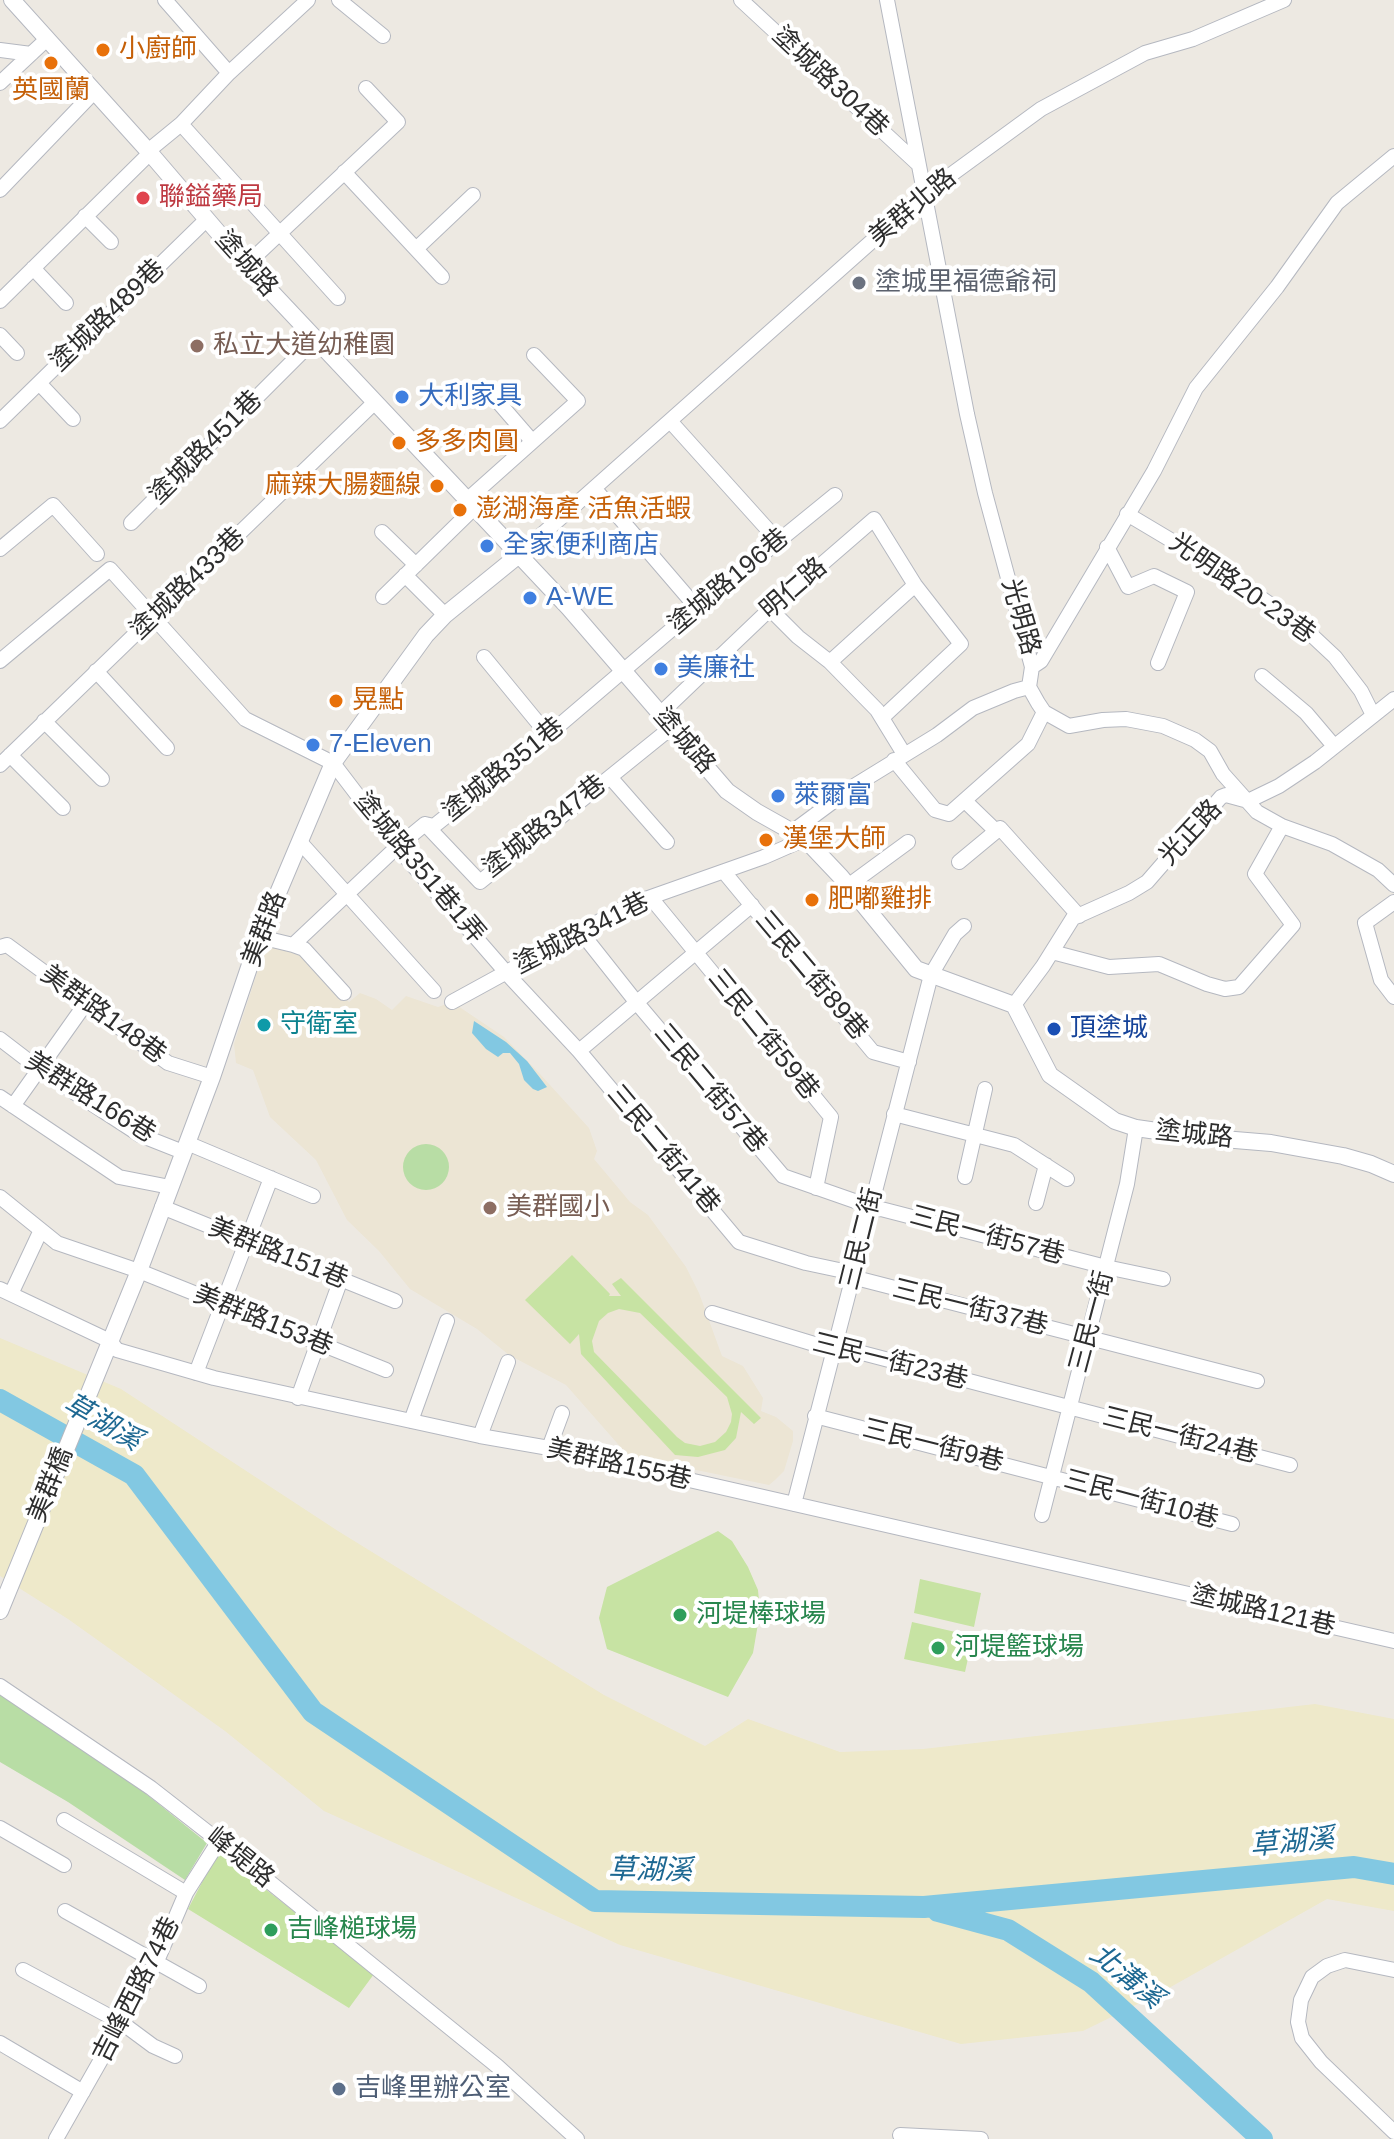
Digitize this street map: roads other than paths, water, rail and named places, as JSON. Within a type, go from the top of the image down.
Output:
[{"type":"street","name":"塗城路","points":[[12,0],[246,265],[520,554],[727,791],[798,835],[848,886],[916,969],[1014,1005],[1050,1075],[1115,1121],[1136,1128],[1271,1143],[1343,1156],[1394,1174]]},
{"type":"street","points":[[165,0],[229,73]]},
{"type":"street","points":[[0,301],[229,73],[308,0]]},
{"type":"street","points":[[339,0],[383,36]]},
{"type":"street","name":"塗城路304巷","points":[[741,0],[918,164]]},
{"type":"street","name":"光明路","points":[[887,0],[967,414],[1032,667],[1041,661],[1154,471],[1196,388],[1277,287],[1337,203],[1394,156]]},
{"type":"street","name":"美群北路","points":[[520,554],[926,193],[1041,109],[1145,53],[1193,39],[1284,0]]},
{"type":"street","points":[[0,83],[47,39]]},
{"type":"street","points":[[0,50],[31,54]]},
{"type":"street","points":[[246,265],[398,122],[366,88]]},
{"type":"street","points":[[0,190],[95,91]]},
{"type":"street","points":[[181,124],[338,298]]},
{"type":"street","points":[[344,172],[442,277]]},
{"type":"street","points":[[416,249],[473,195]]},
{"type":"street","points":[[85,216],[111,242]]},
{"type":"street","name":"塗城路489巷","points":[[5,416],[206,220]]},
{"type":"street","points":[[33,268],[66,303]]},
{"type":"street","points":[[0,335],[17,353]]},
{"type":"street","name":"塗城路451巷","points":[[131,523],[315,339]]},
{"type":"street","points":[[383,597],[532,441],[578,401],[534,355]]},
{"type":"street","points":[[39,383],[73,419]]},
{"type":"street","points":[[493,396],[532,441]]},
{"type":"street","name":"塗城路433巷","points":[[5,760],[375,402]]},
{"type":"street","points":[[670,421],[778,541]]},
{"type":"street","points":[[594,488],[697,608]]},
{"type":"street","name":"塗城路196巷","points":[[625,672],[697,608],[835,495]]},
{"type":"street","points":[[0,549],[53,505],[97,554]]},
{"type":"street","name":"光明路20-23巷","points":[[1127,514],[1221,570],[1304,628],[1335,657],[1361,691],[1373,715]]},
{"type":"street","name":"明仁路","points":[[666,721],[770,609],[874,519],[915,585]]},
{"type":"street","points":[[382,532],[445,615]]},
{"type":"street","points":[[1107,547],[1128,587],[1154,576],[1187,592],[1158,663]]},
{"type":"street","name":"美群路","points":[[102,1360],[212,1077],[260,937],[333,763],[426,635],[445,615],[520,554]]},
{"type":"street","points":[[0,661],[110,569],[245,719],[333,763]]},
{"type":"street","points":[[830,662],[915,585],[961,644],[883,717]]},
{"type":"street","points":[[770,609],[798,637],[830,662],[883,717],[899,757],[935,810],[949,814],[965,801],[1028,744],[1044,712]]},
{"type":"street","points":[[484,657],[548,735]]},
{"type":"street","points":[[1032,667],[1029,687],[1044,712],[1069,726],[1126,719],[1163,726],[1210,751],[1223,774],[1257,812],[1282,826],[1332,844],[1378,870],[1394,885]]},
{"type":"street","points":[[96,671],[167,748]]},
{"type":"street","name":"塗城路351巷","points":[[293,945],[397,847],[425,824],[434,826],[625,672]]},
{"type":"street","points":[[1262,676],[1306,713],[1334,746]]},
{"type":"street","points":[[798,835],[899,757],[937,735],[973,708],[1029,687]]},
{"type":"street","name":"光正路","points":[[1014,1005],[1070,922],[1147,882],[1221,797],[1226,795],[1249,801],[1279,786],[1315,762],[1394,699]]},
{"type":"street","points":[[44,721],[102,779]]},
{"type":"street","name":"塗城路347巷","points":[[425,824],[480,882],[610,777],[666,721]]},
{"type":"street","points":[[5,760],[63,808]]},
{"type":"street","name":"塗城路351巷1弄","points":[[333,763],[397,847],[506,972]]},
{"type":"street","points":[[610,777],[667,842]]},
{"type":"street","points":[[965,801],[996,831]]},
{"type":"street","points":[[1052,952],[1109,967],[1159,964],[1207,984],[1225,989],[1239,987],[1293,925],[1255,874],[1282,826]]},
{"type":"street","points":[[959,862],[1000,828],[1079,916]]},
{"type":"street","name":"塗城路341巷","points":[[452,1002],[631,904],[724,872],[798,835]]},
{"type":"street","points":[[300,842],[434,991]]},
{"type":"street","points":[[848,886],[908,842]]},
{"type":"street","name":"三民二街89巷","points":[[724,872],[873,1052],[909,1062]]},
{"type":"street","name":"三民二街59巷","points":[[651,898],[831,1117],[816,1188]]},
{"type":"street","points":[[1394,902],[1365,923],[1381,980],[1394,997]]},
{"type":"street","points":[[579,1051],[752,905]]},
{"type":"street","name":"三民二街","points":[[794,1504],[931,975],[957,928]]},
{"type":"street","name":"三民二街57巷","points":[[580,931],[783,1176],[869,1208]]},
{"type":"street","points":[[260,937],[304,949],[344,993]]},
{"type":"street","name":"美群路148巷","points":[[0,947],[7,945],[168,1063],[212,1077]]},
{"type":"street","name":"三民二街41巷","points":[[506,972],[579,1051],[739,1242],[853,1275]]},
{"type":"street","points":[[13,1106],[86,1003]]},
{"type":"street","name":"美群路166巷","points":[[0,1039],[39,1069],[140,1135],[271,1178],[313,1196]]},
{"type":"street","points":[[965,1177],[985,1089]]},
{"type":"street","points":[[0,1097],[119,1177],[170,1187]]},
{"type":"street","points":[[894,1114],[1014,1145],[1067,1179]]},
{"type":"street","name":"三民一街","points":[[1042,1515],[1127,1184],[1136,1128]]},
{"type":"street","points":[[1036,1203],[1046,1165]]},
{"type":"street","points":[[196,1373],[271,1178]]},
{"type":"street","name":"美群路153巷","points":[[0,1197],[57,1243],[139,1271],[386,1370]]},
{"type":"street","name":"美群路151巷","points":[[162,1207],[395,1301]]},
{"type":"street","name":"三民一街57巷","points":[[869,1208],[1163,1279]]},
{"type":"street","points":[[5,1292],[41,1230]]},
{"type":"street","name":"三民一街37巷","points":[[853,1275],[1257,1381]]},
{"type":"street","points":[[298,1398],[341,1279]]},
{"type":"street","name":"美群路155巷","points":[[5,1292],[110,1341],[117,1350],[196,1373],[298,1398],[549,1448],[1132,1582]]},
{"type":"street","name":"三民一街23巷","points":[[712,1313],[834,1350],[843,1348],[1069,1408]]},
{"type":"street","points":[[411,1421],[447,1321]]},
{"type":"street","name":"美群橋","points":[[0,1611],[102,1360]]},
{"type":"street","points":[[480,1436],[508,1362]]},
{"type":"street","name":"三民一街24巷","points":[[1069,1408],[1290,1465]]},
{"type":"street","points":[[549,1448],[562,1413]]},
{"type":"street","name":"三民一街9巷","points":[[815,1416],[1050,1476]]},
{"type":"street","name":"三民一街10巷","points":[[1050,1476],[1232,1524]]},
{"type":"street","name":"塗城路121巷","points":[[1132,1582],[1394,1641]]},
{"type":"street","name":"峰堤路","points":[[0,1686],[151,1788],[219,1841],[497,2066],[577,2139]]},
{"type":"street","points":[[64,1820],[186,1893]]},
{"type":"street","points":[[0,1828],[64,1865]]},
{"type":"street","name":"吉峰西路74巷","points":[[56,2139],[157,1961],[186,1893],[219,1841]]},
{"type":"street","points":[[65,1911],[199,1986]]},
{"type":"street","points":[[1394,1970],[1345,1960],[1327,1966],[1312,1977],[1301,2000],[1298,2022],[1302,2038],[1321,2062],[1394,2132]]},
{"type":"street","points":[[23,1970],[122,2023],[153,2046],[175,2056]]},
{"type":"street","points":[[0,2043],[83,2092]]},
{"type":"street","points":[[900,2135],[981,2139]]},
{"type":"water","points":[[474,1021],[506,1042],[527,1061],[547,1087],[538,1091],[533,1089],[524,1080],[519,1064],[510,1053],[498,1057],[486,1049],[472,1033]]},
{"type":"waterway","name":"草湖溪","points":[[0,1400],[134,1475],[313,1712],[595,1901],[924,1907],[1354,1867],[1394,1874]]},
{"type":"waterway","name":"北溝溪","points":[[938,1911],[1008,1930],[1091,1982],[1262,2139]]},
{"type":"place","name":"小廚師","points":[[103,50]]},
{"type":"place","name":"英國蘭","points":[[51,63]]},
{"type":"place","name":"聯鎰藥局","points":[[143,198]]},
{"type":"place","name":"塗城里福德爺祠","points":[[859,283]]},
{"type":"place","name":"私立大道幼稚園","points":[[197,346]]},
{"type":"place","name":"大利家具","points":[[402,397]]},
{"type":"place","name":"多多肉圓","points":[[399,443]]},
{"type":"place","name":"麻辣大腸麵線","points":[[437,486]]},
{"type":"place","name":"澎湖海產 活魚活蝦","points":[[460,510]]},
{"type":"place","name":"全家便利商店","points":[[487,546]]},
{"type":"place","name":"A-WE","points":[[530,598]]},
{"type":"place","name":"美廉社","points":[[661,669]]},
{"type":"place","name":"晃點","points":[[336,701]]},
{"type":"place","name":"7-Eleven","points":[[313,745]]},
{"type":"place","name":"萊爾富","points":[[778,796]]},
{"type":"place","name":"漢堡大師","points":[[766,840]]},
{"type":"place","name":"肥嘟雞排","points":[[812,900]]},
{"type":"place","name":"守衛室","points":[[264,1025]]},
{"type":"place","name":"頂塗城","points":[[1054,1029]]},
{"type":"place","name":"美群國小","points":[[490,1208]]},
{"type":"place","name":"河堤棒球場","points":[[680,1615]]},
{"type":"place","name":"河堤籃球場","points":[[938,1648]]},
{"type":"place","name":"吉峰槌球場","points":[[271,1930]]},
{"type":"place","name":"吉峰里辦公室","points":[[339,2089]]}]
